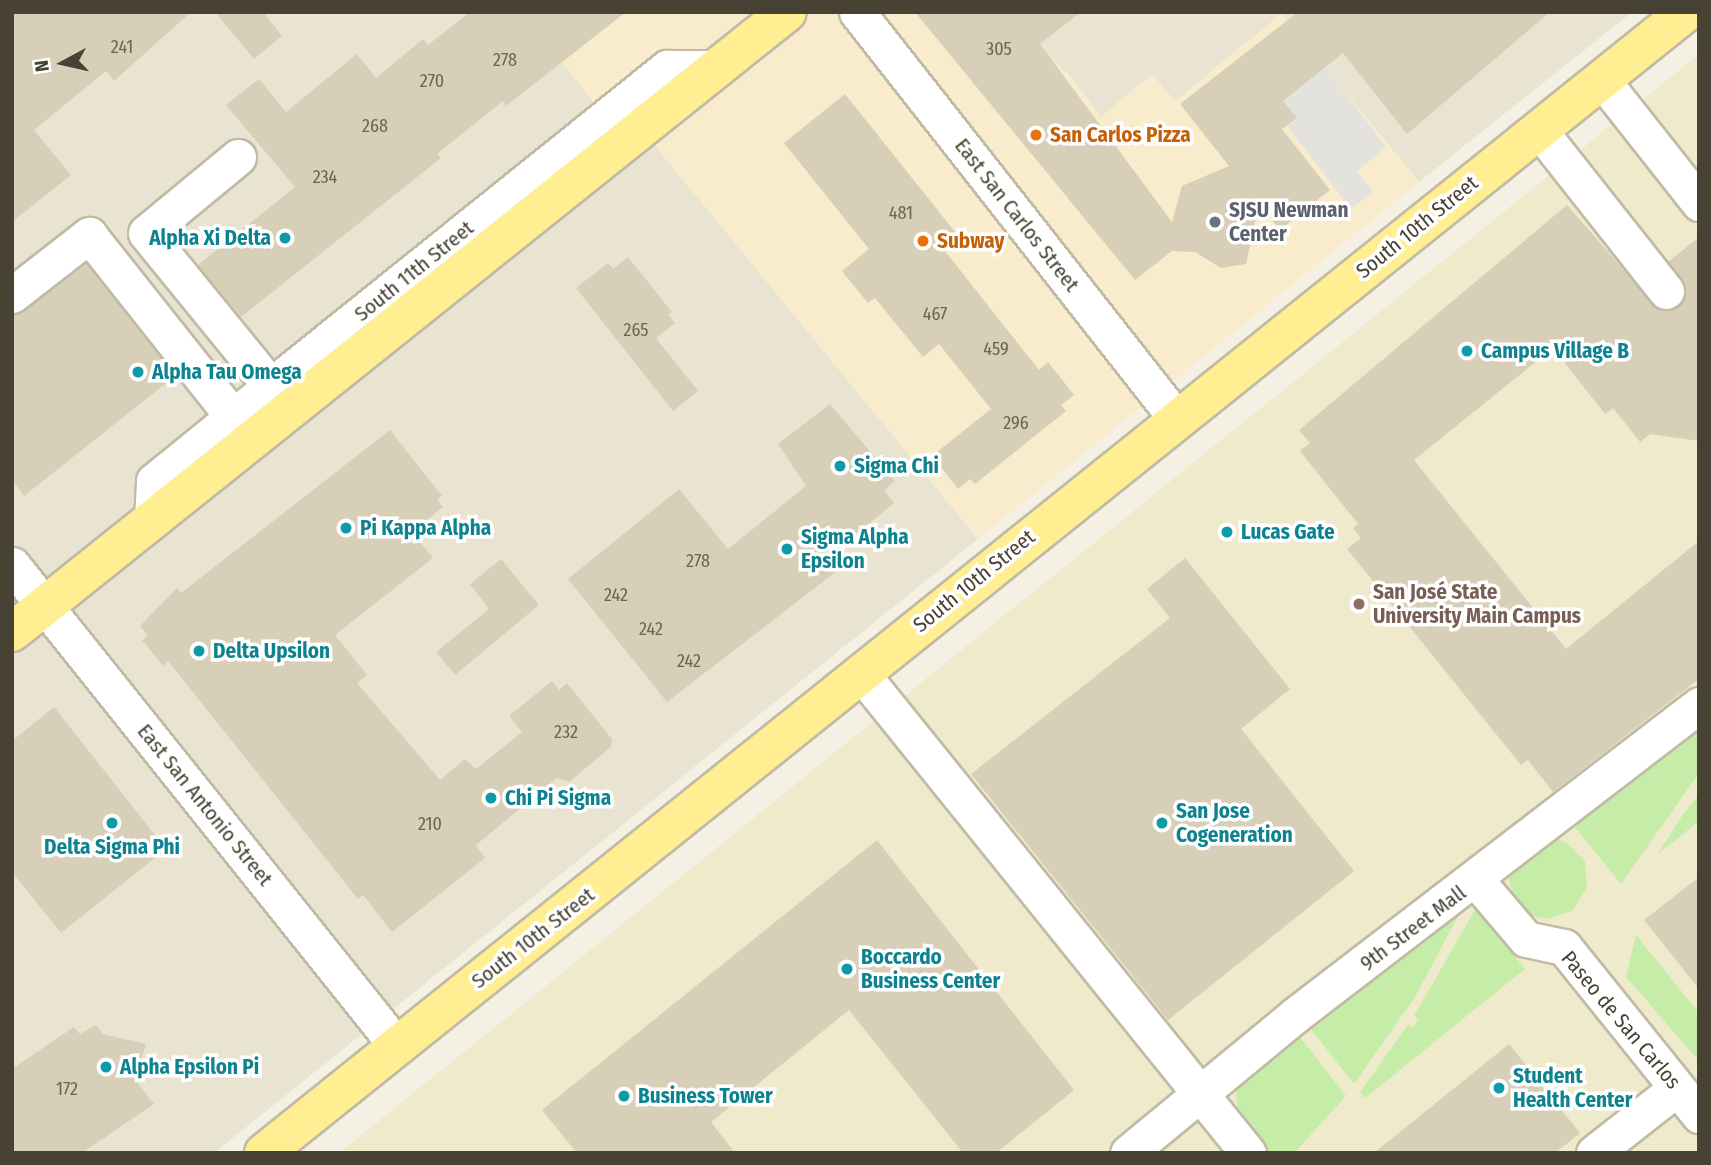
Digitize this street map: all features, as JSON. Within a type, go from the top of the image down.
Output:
[{"type":"main road","name":"South 11th Street","points":[[12,632],[787,12]]},
{"type":"main road","name":"South 10th Street","points":[[264,1153],[859,672],[1686,12]]},
{"type":"street","name":"East San Carlos Street","points":[[857,12],[1176,418]]},
{"type":"street","name":"South 11th Street","points":[[152,521],[154,481],[271,386],[667,68],[716,68]]},
{"type":"street","points":[[1602,80],[1699,203]]},
{"type":"street","points":[[1539,130],[1666,291]]},
{"type":"street","points":[[239,157],[146,233],[271,386]]},
{"type":"street","points":[[12,295],[89,235],[233,417]]},
{"type":"street","name":"East San Antonio Street","points":[[12,565],[397,1046]]},
{"type":"street","points":[[859,672],[1248,1153]]},
{"type":"street","name":"9th Street Mall","points":[[1128,1153],[1699,705]]},
{"type":"street","name":"Paseo de San Carlos","points":[[1476,880],[1526,939],[1564,947],[1699,1115]]},
{"type":"street","points":[[1594,1153],[1677,1088]]},
{"type":"shaded area","points":[[12,12],[521,12],[594,102],[609,89],[978,539],[214,1153],[12,1153]]},
{"type":"shaded area","points":[[521,12],[1006,12],[1031,44],[1067,72],[1101,117],[1152,74],[1175,101],[1281,14],[1419,182],[978,539],[609,90],[594,102]]},
{"type":"shaded area","points":[[1006,12],[1632,12],[1419,182],[1281,14],[1175,102],[1152,75],[1101,117],[1067,73],[1031,44]]},
{"type":"shaded area","name":"San José State University Main Campus","points":[[1699,54],[1699,1153],[339,1153]]},
{"type":"shaded area","points":[[1323,64],[1386,147],[1357,171],[1373,192],[1351,209],[1287,126],[1294,121],[1277,100]]},
{"type":"green space","points":[[1699,717],[1699,773],[1621,884],[1570,821]]},
{"type":"green space","points":[[1699,794],[1699,821],[1657,855],[1682,816]]},
{"type":"green space","points":[[1554,838],[1566,842],[1585,861],[1587,888],[1572,911],[1547,919],[1533,916],[1513,899],[1508,874]]},
{"type":"green space","points":[[1463,907],[1415,997],[1354,1084],[1306,1023]]},
{"type":"green space","points":[[1476,908],[1525,969],[1365,1098],[1360,1092],[1408,1025],[1413,1028],[1418,1019],[1414,1016]]},
{"type":"green space","points":[[1636,935],[1699,1013],[1699,1061],[1626,977]]},
{"type":"green space","points":[[1296,1032],[1346,1096],[1294,1153],[1266,1153],[1239,1119],[1236,1094],[1240,1082]]},
{"type":"building","points":[[12,12],[191,12],[114,81],[106,71],[34,130],[71,175],[12,222]]},
{"type":"building","points":[[215,12],[263,12],[282,36],[254,59]]},
{"type":"building","points":[[470,12],[626,12],[506,106],[503,101],[437,154],[441,158],[241,317],[198,265],[295,187],[226,105],[259,79],[286,112],[357,54],[376,78],[423,39],[428,45]]},
{"type":"building","points":[[915,12],[1081,12],[1040,44],[1172,222],[1182,186],[1229,166],[1180,104],[1298,12],[1550,12],[1407,134],[1343,53],[1283,101],[1297,118],[1282,129],[1330,190],[1280,230],[1259,204],[1246,264],[1221,268],[1195,252],[1172,251],[1135,280]]},
{"type":"building","points":[[845,94],[956,233],[941,246],[1039,370],[1048,362],[1074,395],[1061,405],[1066,411],[975,484],[970,479],[958,489],[932,456],[991,409],[939,344],[923,357],[875,298],[868,303],[842,271],[869,249],[784,143]]},
{"type":"building","points":[[1567,205],[1659,310],[1678,307],[1684,299],[1686,287],[1668,262],[1699,237],[1699,441],[1650,434],[1640,442],[1613,408],[1605,414],[1553,348],[1414,460],[1566,649],[1699,541],[1699,679],[1553,792],[1528,760],[1521,765],[1347,549],[1361,538],[1353,528],[1358,524],[1300,451],[1310,443],[1299,430]]},
{"type":"building","points":[[628,257],[672,312],[668,314],[675,323],[656,338],[698,391],[673,411],[576,288],[608,263],[613,269]]},
{"type":"building","name":"Alpha Tau Omega","points":[[86,263],[175,376],[24,496],[12,480],[12,315]]},
{"type":"building","points":[[830,404],[895,481],[884,490],[894,503],[832,554],[842,567],[667,702],[568,579],[679,489],[728,549],[806,486],[778,444]]},
{"type":"building","points":[[390,430],[442,496],[437,500],[443,507],[412,532],[433,558],[335,635],[367,675],[357,683],[440,780],[465,759],[476,769],[522,732],[509,716],[552,681],[559,690],[567,683],[612,739],[611,747],[569,782],[557,778],[476,845],[485,858],[392,932],[363,895],[358,899],[168,661],[163,666],[142,640],[148,636],[140,626],[177,588],[181,593]]},
{"type":"building","name":"San Jose Cogeneration","points":[[1185,558],[1290,689],[1241,729],[1354,871],[1168,1020],[971,774],[1170,618],[1147,589]]},
{"type":"building","points":[[501,559],[539,605],[455,675],[436,652],[489,609],[470,584]]},
{"type":"building","name":"Delta Sigma Phi","points":[[54,707],[166,849],[61,933],[12,872],[12,741]]},
{"type":"building","name":"Boccardo Business Center","points":[[877,840],[1074,1090],[996,1153],[963,1153],[849,1010],[711,1122],[735,1153],[577,1153],[542,1110]]},
{"type":"building","points":[[1699,877],[1699,989],[1644,920]]},
{"type":"building","points":[[96,1025],[103,1034],[146,1044],[135,1080],[154,1104],[82,1153],[12,1153],[12,1069],[74,1027],[80,1034]]},
{"type":"building","name":"Student Health Center","points":[[1509,1044],[1580,1133],[1555,1153],[1374,1153]]},
{"type":"place","name":"San Carlos Pizza","points":[[1036,135]]},
{"type":"place","name":"SJSU Newman Center","points":[[1215,222]]},
{"type":"place","name":"Alpha Xi Delta","points":[[285,238]]},
{"type":"place","name":"Subway","points":[[923,241]]},
{"type":"place","name":"Campus Village B","points":[[1467,351]]},
{"type":"place","name":"Alpha Tau Omega","points":[[138,372]]},
{"type":"place","name":"Sigma Chi","points":[[840,466]]},
{"type":"place","name":"Pi Kappa Alpha","points":[[346,528]]},
{"type":"place","name":"Lucas Gate","points":[[1227,532]]},
{"type":"place","name":"Sigma Alpha Epsilon","points":[[787,549]]},
{"type":"place","name":"San José State University Main Campus","points":[[1359,604]]},
{"type":"place","name":"Delta Upsilon","points":[[199,651]]},
{"type":"place","name":"Chi Pi Sigma","points":[[491,798]]},
{"type":"place","name":"Delta Sigma Phi","points":[[112,823]]},
{"type":"place","name":"San Jose Cogeneration","points":[[1162,823]]},
{"type":"place","name":"Boccardo Business Center","points":[[847,969]]},
{"type":"place","name":"Alpha Epsilon Pi","points":[[106,1067]]},
{"type":"place","name":"Student Health Center","points":[[1499,1088]]},
{"type":"place","name":"Business Tower","points":[[624,1096]]}]
